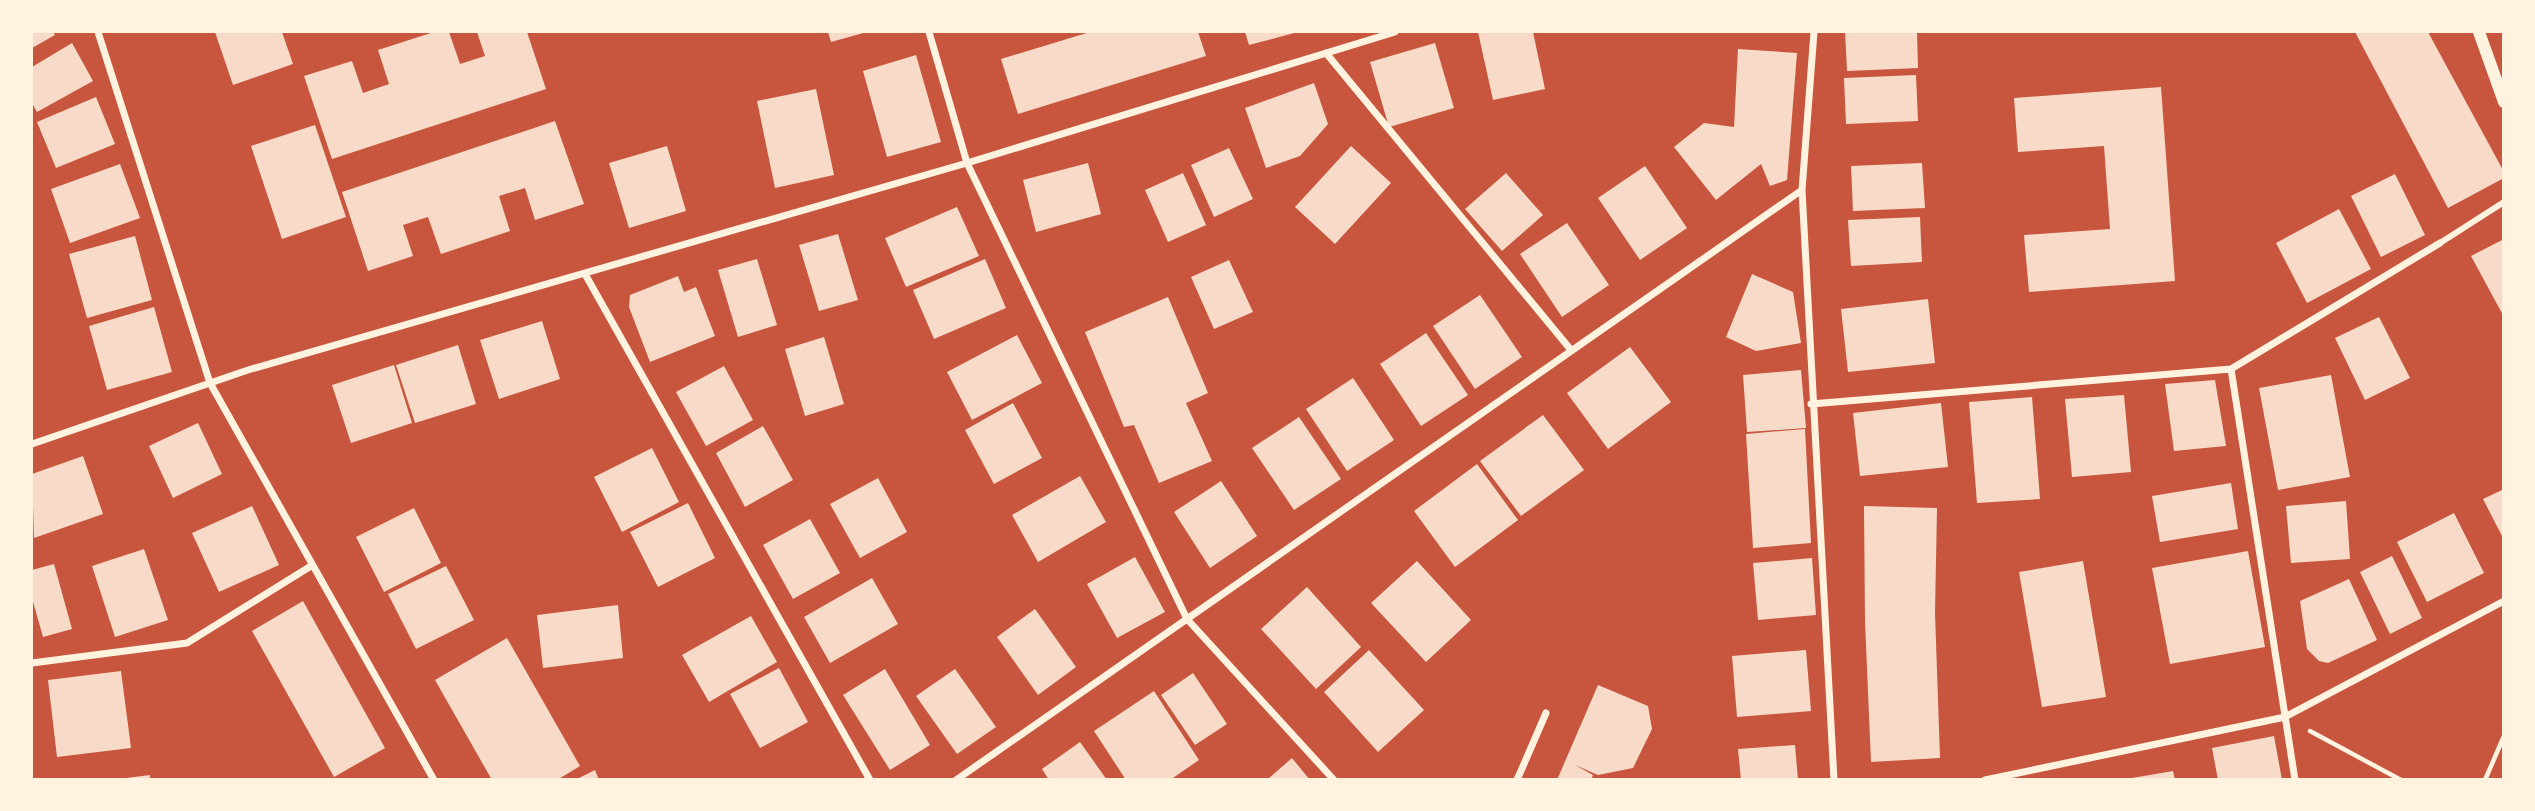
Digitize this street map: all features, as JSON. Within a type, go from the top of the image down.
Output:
[{"type":"street","points":[[99,32],[210,383],[311,566],[434,779]]},
{"type":"street","points":[[929,32],[967,163],[1187,619],[1334,779]]},
{"type":"street","points":[[32,444],[210,383],[967,163],[1395,32]]},
{"type":"street","points":[[1814,32],[1802,190],[1811,404],[1833,779]]},
{"type":"street","points":[[2479,32],[2504,102]]},
{"type":"street","points":[[1326,53],[1571,350]]},
{"type":"street","points":[[956,779],[1802,190]]},
{"type":"street","points":[[1811,404],[2231,369],[2504,202]]},
{"type":"street","points":[[585,274],[870,779]]},
{"type":"street","points":[[2231,369],[2295,779]]},
{"type":"street","points":[[32,663],[187,643],[311,566]]},
{"type":"street","points":[[1985,779],[2284,717],[2504,601]]},
{"type":"street","points":[[1517,779],[1546,713]]},
{"type":"path","points":[[2284,717],[2401,779]]},
{"type":"path","points":[[2485,779],[2504,736]]},
{"type":"building","points":[[32,32],[53,32],[55,35],[32,48]]},
{"type":"building","points":[[215,32],[282,32],[293,64],[233,85]]},
{"type":"building","points":[[434,32],[449,32],[460,64],[485,56],[477,32],[527,32],[546,89],[332,159],[304,76],[352,61],[363,93],[389,84],[378,50]]},
{"type":"building","points":[[828,32],[867,32],[831,42]]},
{"type":"building","points":[[1090,32],[1198,32],[1206,56],[1018,114],[1001,59]]},
{"type":"building","points":[[1245,32],[1298,32],[1249,45]]},
{"type":"building","points":[[1478,32],[1533,32],[1545,89],[1493,100]]},
{"type":"building","points":[[1845,32],[1917,32],[1918,68],[1847,71]]},
{"type":"building","points":[[2355,32],[2428,32],[2504,172],[2504,178],[2448,208]]},
{"type":"building","points":[[72,43],[93,81],[37,112],[32,103],[32,67]]},
{"type":"building","points":[[1435,43],[1454,108],[1389,127],[1370,62]]},
{"type":"building","points":[[1738,49],[1797,53],[1787,180],[1770,186],[1761,164],[1716,200],[1674,147],[1704,123],[1734,127]]},
{"type":"building","points":[[916,55],[941,142],[887,157],[863,71]]},
{"type":"building","points":[[1916,75],[1918,121],[1846,124],[1844,78]]},
{"type":"building","points":[[1314,83],[1328,124],[1300,156],[1266,168],[1245,108]]},
{"type":"building","points":[[2161,87],[2175,281],[2029,292],[2024,235],[2110,229],[2104,146],[2018,152],[2014,98]]},
{"type":"building","points":[[816,89],[834,175],[775,188],[757,101]]},
{"type":"building","points":[[96,97],[115,144],[56,168],[37,122]]},
{"type":"building","points":[[555,121],[584,204],[535,220],[525,188],[499,196],[510,231],[441,254],[428,217],[403,225],[413,256],[368,271],[342,192]]},
{"type":"building","points":[[315,125],[346,217],[282,239],[251,146]]},
{"type":"building","points":[[667,146],[686,211],[629,228],[609,163]]},
{"type":"building","points":[[1351,146],[1391,183],[1335,244],[1295,207]]},
{"type":"building","points":[[1229,148],[1253,199],[1214,217],[1191,165]]},
{"type":"building","points":[[1088,163],[1101,214],[1036,232],[1023,180]]},
{"type":"building","points":[[1922,163],[1925,208],[1853,211],[1851,166]]},
{"type":"building","points":[[120,164],[140,218],[70,243],[51,189]]},
{"type":"building","points":[[1645,166],[1687,228],[1640,260],[1598,198]]},
{"type":"building","points":[[1183,173],[1206,225],[1168,242],[1145,190]]},
{"type":"building","points":[[1506,173],[1543,215],[1502,251],[1465,209]]},
{"type":"building","points":[[2395,174],[2425,235],[2381,257],[2351,196]]},
{"type":"building","points":[[957,207],[979,256],[906,287],[885,238]]},
{"type":"building","points":[[2339,209],[2371,269],[2307,303],[2276,243]]},
{"type":"building","points":[[1920,217],[1922,262],[1851,266],[1848,220]]},
{"type":"building","points":[[1567,223],[1609,285],[1562,317],[1520,254]]},
{"type":"building","points":[[838,234],[858,300],[819,311],[799,245]]},
{"type":"building","points":[[135,236],[152,300],[87,318],[69,254]]},
{"type":"building","points":[[2504,239],[2504,317],[2471,256]]},
{"type":"building","points":[[757,259],[777,325],[738,337],[718,270]]},
{"type":"building","points":[[985,259],[1006,308],[934,339],[913,290]]},
{"type":"building","points":[[1229,260],[1253,312],[1214,329],[1191,277]]},
{"type":"building","points":[[1752,274],[1793,292],[1801,343],[1756,351],[1726,337]]},
{"type":"building","points":[[678,276],[684,292],[696,287],[715,336],[650,362],[629,307],[630,295]]},
{"type":"building","points":[[1480,295],[1522,357],[1475,389],[1433,326]]},
{"type":"building","points":[[1168,297],[1208,393],[1186,403],[1212,461],[1159,483],[1134,425],[1124,427],[1085,332]]},
{"type":"building","points":[[1928,299],[1935,363],[1848,372],[1841,309]]},
{"type":"building","points":[[154,307],[172,372],[107,390],[89,326]]},
{"type":"building","points":[[2379,317],[2410,378],[2365,400],[2335,338]]},
{"type":"building","points":[[542,321],[560,379],[499,399],[480,340]]},
{"type":"building","points":[[1426,333],[1468,395],[1421,426],[1380,364]]},
{"type":"building","points":[[1017,335],[1042,383],[972,420],[947,372]]},
{"type":"building","points":[[824,337],[844,404],[805,416],[785,349]]},
{"type":"building","points":[[458,345],[476,404],[415,423],[396,365]]},
{"type":"building","points":[[1630,347],[1671,402],[1608,449],[1567,393]]},
{"type":"building","points":[[394,365],[412,423],[351,443],[332,385]]},
{"type":"building","points":[[724,366],[753,420],[706,446],[676,392]]},
{"type":"building","points":[[1801,370],[1806,428],[1747,432],[1743,375]]},
{"type":"building","points":[[2331,375],[2350,477],[2278,490],[2259,388]]},
{"type":"building","points":[[1353,378],[1394,440],[1347,471],[1306,409]]},
{"type":"building","points":[[2215,380],[2226,446],[2174,451],[2165,384]]},
{"type":"building","points":[[2124,395],[2131,472],[2072,477],[2065,399]]},
{"type":"building","points":[[2032,397],[2040,499],[1977,503],[1969,402]]},
{"type":"building","points":[[1013,403],[1042,458],[994,484],[965,430]]},
{"type":"building","points":[[1941,403],[1948,467],[1860,476],[1853,413]]},
{"type":"building","points":[[1543,415],[1584,470],[1521,516],[1480,461]]},
{"type":"building","points":[[1299,417],[1341,479],[1294,510],[1252,448]]},
{"type":"building","points":[[198,423],[222,474],[173,498],[149,446]]},
{"type":"building","points":[[763,426],[793,480],[745,507],[716,453]]},
{"type":"building","points":[[1805,429],[1811,543],[1753,548],[1746,434]]},
{"type":"building","points":[[652,448],[679,502],[622,532],[594,477]]},
{"type":"building","points":[[83,456],[103,514],[34,538],[32,474]]},
{"type":"building","points":[[1477,464],[1518,520],[1455,567],[1414,511]]},
{"type":"building","points":[[1080,476],[1106,522],[1038,562],[1012,515]]},
{"type":"building","points":[[878,478],[907,532],[860,558],[830,504]]},
{"type":"building","points":[[1221,481],[1257,536],[1210,568],[1174,512]]},
{"type":"building","points":[[2231,483],[2238,529],[2160,542],[2152,496]]},
{"type":"building","points":[[2504,489],[2504,540],[2483,499]]},
{"type":"building","points":[[2346,501],[2350,559],[2291,563],[2286,506]]},
{"type":"building","points":[[688,503],[715,558],[658,587],[630,532]]},
{"type":"building","points":[[252,506],[279,565],[219,592],[192,533]]},
{"type":"building","points":[[1864,506],[1937,508],[1935,613],[1940,758],[1871,762],[1865,621]]},
{"type":"building","points":[[414,508],[441,563],[384,592],[356,537]]},
{"type":"building","points":[[2454,513],[2484,573],[2427,602],[2397,542]]},
{"type":"building","points":[[810,519],[840,573],[793,599],[763,545]]},
{"type":"building","points":[[144,549],[168,620],[115,637],[92,566]]},
{"type":"building","points":[[2248,551],[2265,647],[2170,664],[2152,568]]},
{"type":"building","points":[[2392,556],[2422,618],[2390,634],[2360,572]]},
{"type":"building","points":[[1135,557],[1165,612],[1117,638],[1087,584]]},
{"type":"building","points":[[1812,558],[1816,615],[1758,620],[1753,563]]},
{"type":"building","points":[[1417,561],[1471,620],[1426,662],[1371,603]]},
{"type":"building","points":[[2083,561],[2106,697],[2042,707],[2019,572]]},
{"type":"building","points":[[54,564],[72,629],[43,637],[32,598],[32,570]]},
{"type":"building","points":[[446,566],[474,620],[416,649],[388,594]]},
{"type":"building","points":[[872,578],[898,624],[830,663],[804,617]]},
{"type":"building","points":[[2349,579],[2377,640],[2328,663],[2319,661],[2307,649],[2300,601]]},
{"type":"building","points":[[1307,587],[1361,647],[1316,689],[1261,629]]},
{"type":"building","points":[[303,601],[385,748],[334,777],[252,631]]},
{"type":"building","points":[[618,605],[623,658],[543,668],[537,615]]},
{"type":"building","points":[[1035,609],[1076,667],[1038,695],[997,637]]},
{"type":"building","points":[[751,616],[777,662],[709,702],[682,655]]},
{"type":"building","points":[[507,638],[580,766],[557,780],[492,780],[435,680]]},
{"type":"building","points":[[1369,650],[1424,710],[1378,752],[1324,692]]},
{"type":"building","points":[[1806,650],[1811,711],[1737,717],[1732,656]]},
{"type":"building","points":[[779,668],[808,722],[760,748],[730,694]]},
{"type":"building","points":[[885,669],[930,745],[890,770],[843,695]]},
{"type":"building","points":[[955,669],[996,727],[957,754],[916,696]]},
{"type":"building","points":[[121,671],[131,748],[57,757],[48,680]]},
{"type":"building","points":[[1193,673],[1227,724],[1195,745],[1161,695]]},
{"type":"building","points":[[1598,685],[1648,706],[1652,729],[1633,768],[1598,775],[1575,765],[1593,775],[1591,780],[1557,780]]},
{"type":"building","points":[[1154,691],[1199,760],[1170,780],[1126,780],[1094,731]]},
{"type":"building","points":[[2274,736],[2282,780],[2218,780],[2212,748]]},
{"type":"building","points":[[1080,742],[1107,780],[1049,780],[1042,769]]},
{"type":"building","points":[[1795,745],[1798,780],[1741,780],[1738,749]]},
{"type":"building","points":[[1292,758],[1310,780],[1267,780]]},
{"type":"building","points":[[595,770],[599,780],[575,780]]},
{"type":"building","points":[[2173,771],[2175,780],[2132,778]]},
{"type":"building","points":[[150,775],[150,780],[126,780],[126,778]]}]
